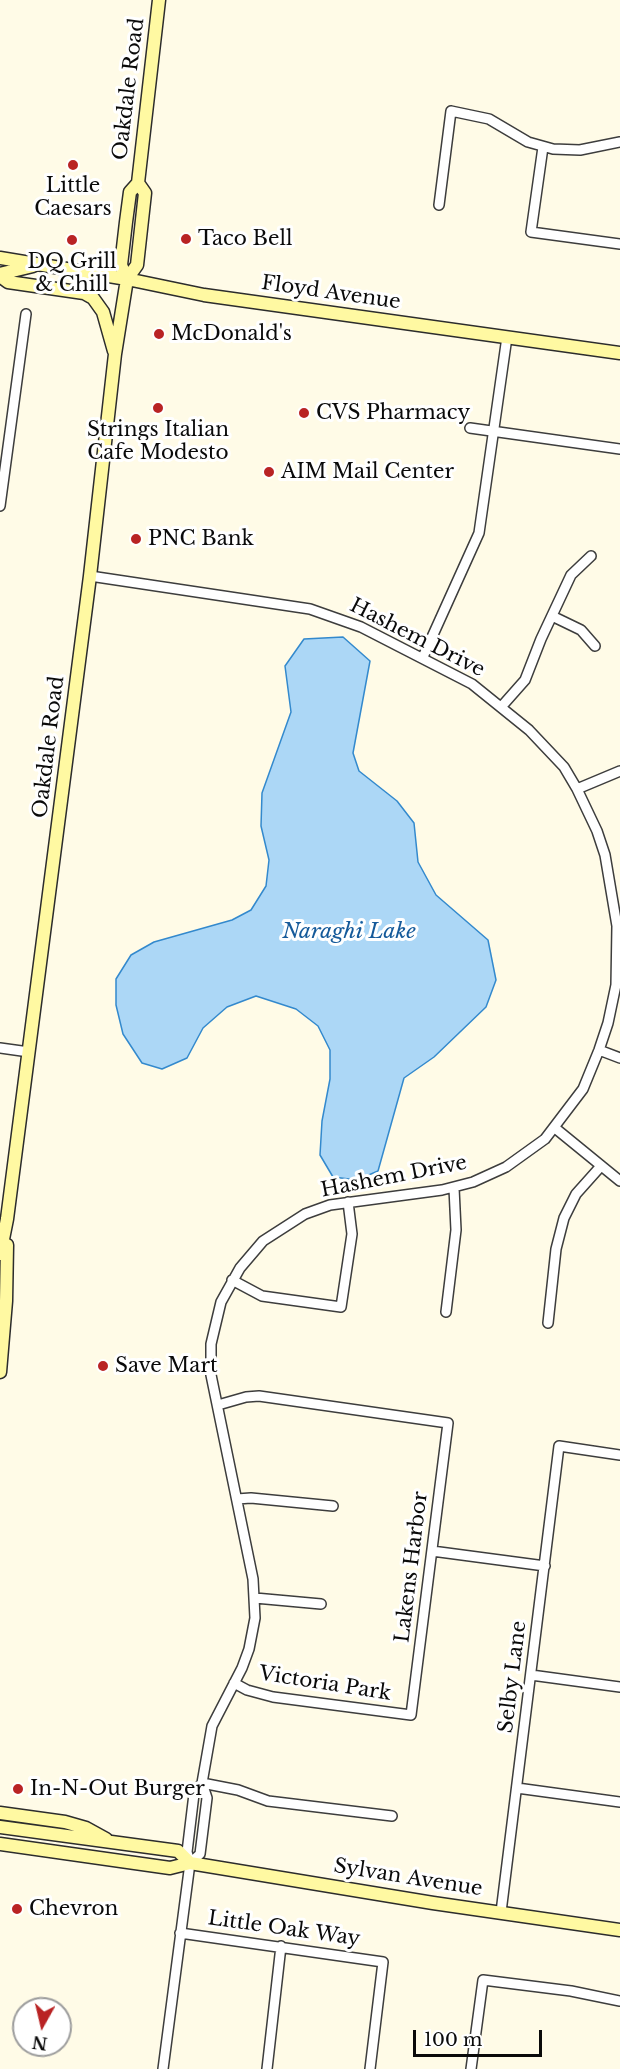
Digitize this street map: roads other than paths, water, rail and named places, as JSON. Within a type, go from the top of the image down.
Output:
[{"type":"main road","name":"Oakdale Road","points":[[0,1254],[7,1219],[29,1052],[90,576],[115,354],[127,279],[122,265],[126,222],[130,192],[138,183],[159,0]]},
{"type":"main road","name":"Floyd Avenue","points":[[0,258],[127,279],[204,295],[620,353]]},
{"type":"main road","name":"Floyd Avenue","points":[[0,275],[38,265]]},
{"type":"main road","points":[[0,275],[8,282],[84,293],[93,298],[103,312],[115,354]]},
{"type":"main road","name":"Oakdale Road","points":[[0,1372],[6,1301],[7,1219]]},
{"type":"main road","points":[[0,1813],[65,1822],[86,1828],[110,1840]]},
{"type":"main road","name":"Sylvan Avenue","points":[[0,1827],[110,1840],[178,1851],[190,1863]]},
{"type":"main road","name":"Sylvan Avenue","points":[[0,1844],[171,1868],[190,1863],[620,1929]]},
{"type":"street","points":[[439,205],[451,111],[489,119],[521,138],[543,147],[580,150],[620,142]]},
{"type":"street","points":[[543,147],[531,232],[620,244]]},
{"type":"street","points":[[0,506],[4,448],[26,314]]},
{"type":"street","points":[[423,657],[479,533],[507,337]]},
{"type":"street","points":[[470,428],[620,448]]},
{"type":"street","points":[[502,706],[525,680],[571,575],[591,556]]},
{"type":"street","name":"Hashem Drive","points":[[90,576],[310,609],[361,627],[472,684],[502,706],[564,767],[577,789],[597,831],[608,867],[616,909],[619,958],[613,1003],[599,1050],[583,1089],[555,1128],[525,1155],[506,1167],[454,1188],[348,1202],[311,1211],[274,1232],[252,1253],[232,1280],[217,1316],[211,1344],[211,1375],[255,1598],[251,1639],[234,1683],[212,1726],[202,1783],[207,1798],[200,1854],[190,1863],[163,2069]]},
{"type":"street","points":[[552,616],[581,630],[595,646]]},
{"type":"street","points":[[577,789],[620,771]]},
{"type":"street","points":[[608,867],[620,864]]},
{"type":"street","points":[[0,1048],[29,1052]]},
{"type":"street","points":[[599,1050],[620,1058]]},
{"type":"street","points":[[555,1128],[620,1181]]},
{"type":"street","points":[[548,1323],[556,1249],[564,1218],[576,1194],[601,1167]]},
{"type":"street","points":[[446,1312],[456,1230],[454,1188]]},
{"type":"street","points":[[232,1280],[262,1296],[341,1307],[352,1234],[348,1202]]},
{"type":"street","name":"Lakens Harbor","points":[[218,1405],[246,1396],[259,1396],[448,1423],[411,1715]]},
{"type":"street","name":"Selby Lane","points":[[501,1912],[560,1446],[620,1455]]},
{"type":"street","points":[[237,1499],[250,1498],[333,1506]]},
{"type":"street","points":[[432,1551],[545,1566]]},
{"type":"street","points":[[255,1598],[321,1604]]},
{"type":"street","points":[[531,1675],[620,1687]]},
{"type":"street","name":"Victoria Park","points":[[234,1683],[247,1690],[273,1697],[411,1715]]},
{"type":"street","points":[[202,1783],[238,1790],[268,1801],[392,1816]]},
{"type":"street","points":[[517,1788],[620,1802]]},
{"type":"street","name":"Little Oak Way","points":[[180,1933],[383,1962],[370,2069]]},
{"type":"street","points":[[267,2069],[281,1946]]},
{"type":"street","points":[[471,2069],[483,1980],[571,1991],[620,2001]]},
{"type":"water","name":"Naraghi Lake","points":[[343,637],[370,661],[353,753],[359,771],[397,801],[414,823],[418,862],[436,895],[488,940],[496,980],[486,1007],[434,1057],[404,1078],[378,1171],[357,1180],[333,1177],[320,1155],[322,1121],[330,1079],[330,1050],[318,1026],[296,1009],[256,996],[227,1007],[203,1028],[187,1058],[162,1069],[142,1063],[123,1034],[116,1005],[116,979],[131,955],[154,942],[232,920],[251,910],[266,886],[269,860],[261,826],[262,793],[291,712],[285,666],[304,639]]},
{"type":"place","name":"Little Caesars","points":[[73,165]]},
{"type":"place","name":"Taco Bell","points":[[186,239]]},
{"type":"place","name":"DQ Grill & Chill","points":[[72,240]]},
{"type":"place","name":"McDonald's","points":[[159,334]]},
{"type":"place","name":"Strings Italian Cafe Modesto","points":[[158,408]]},
{"type":"place","name":"CVS Pharmacy","points":[[304,413]]},
{"type":"place","name":"AIM Mail Center","points":[[269,472]]},
{"type":"place","name":"PNC Bank","points":[[136,539]]},
{"type":"place","name":"Save Mart","points":[[103,1366]]},
{"type":"place","name":"In-N-Out Burger","points":[[18,1789]]},
{"type":"place","name":"Chevron","points":[[17,1909]]}]
